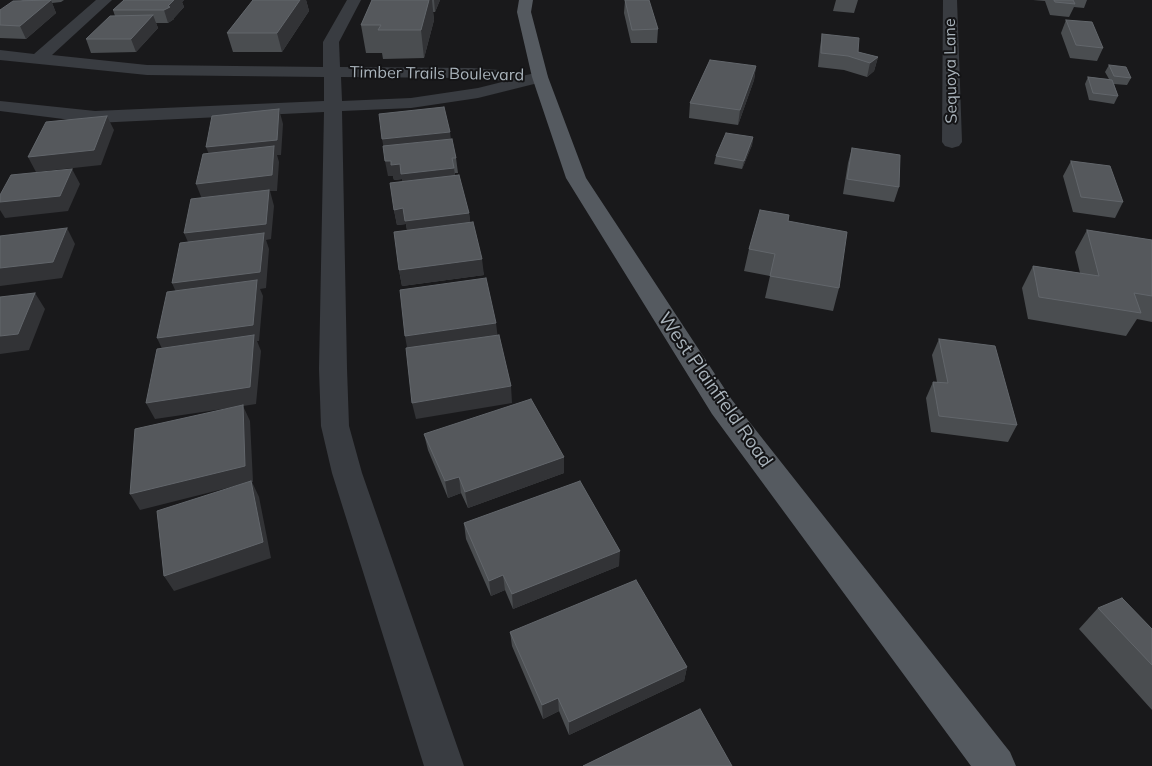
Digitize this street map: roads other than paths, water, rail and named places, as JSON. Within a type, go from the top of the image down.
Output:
[{"type":"main road","name":"West Plainfield Road","points":[[526,0],[524,12],[540,77],[576,178],[722,408],[996,766]]},
{"type":"street","points":[[38,59],[106,0]]},
{"type":"street","points":[[354,0],[332,42],[332,369],[335,426],[347,473],[444,766]]},
{"type":"street","name":"Sequoya Lane","points":[[950,0],[952,142]]},
{"type":"street","name":"Timber Trails Boulevard","points":[[0,55],[146,70],[471,73],[540,77]]},
{"type":"street","name":"Timber Trails Boulevard","points":[[8,107],[95,117],[411,103],[478,93],[540,77]]},
{"type":"street","points":[[0,124],[8,107]]}]
